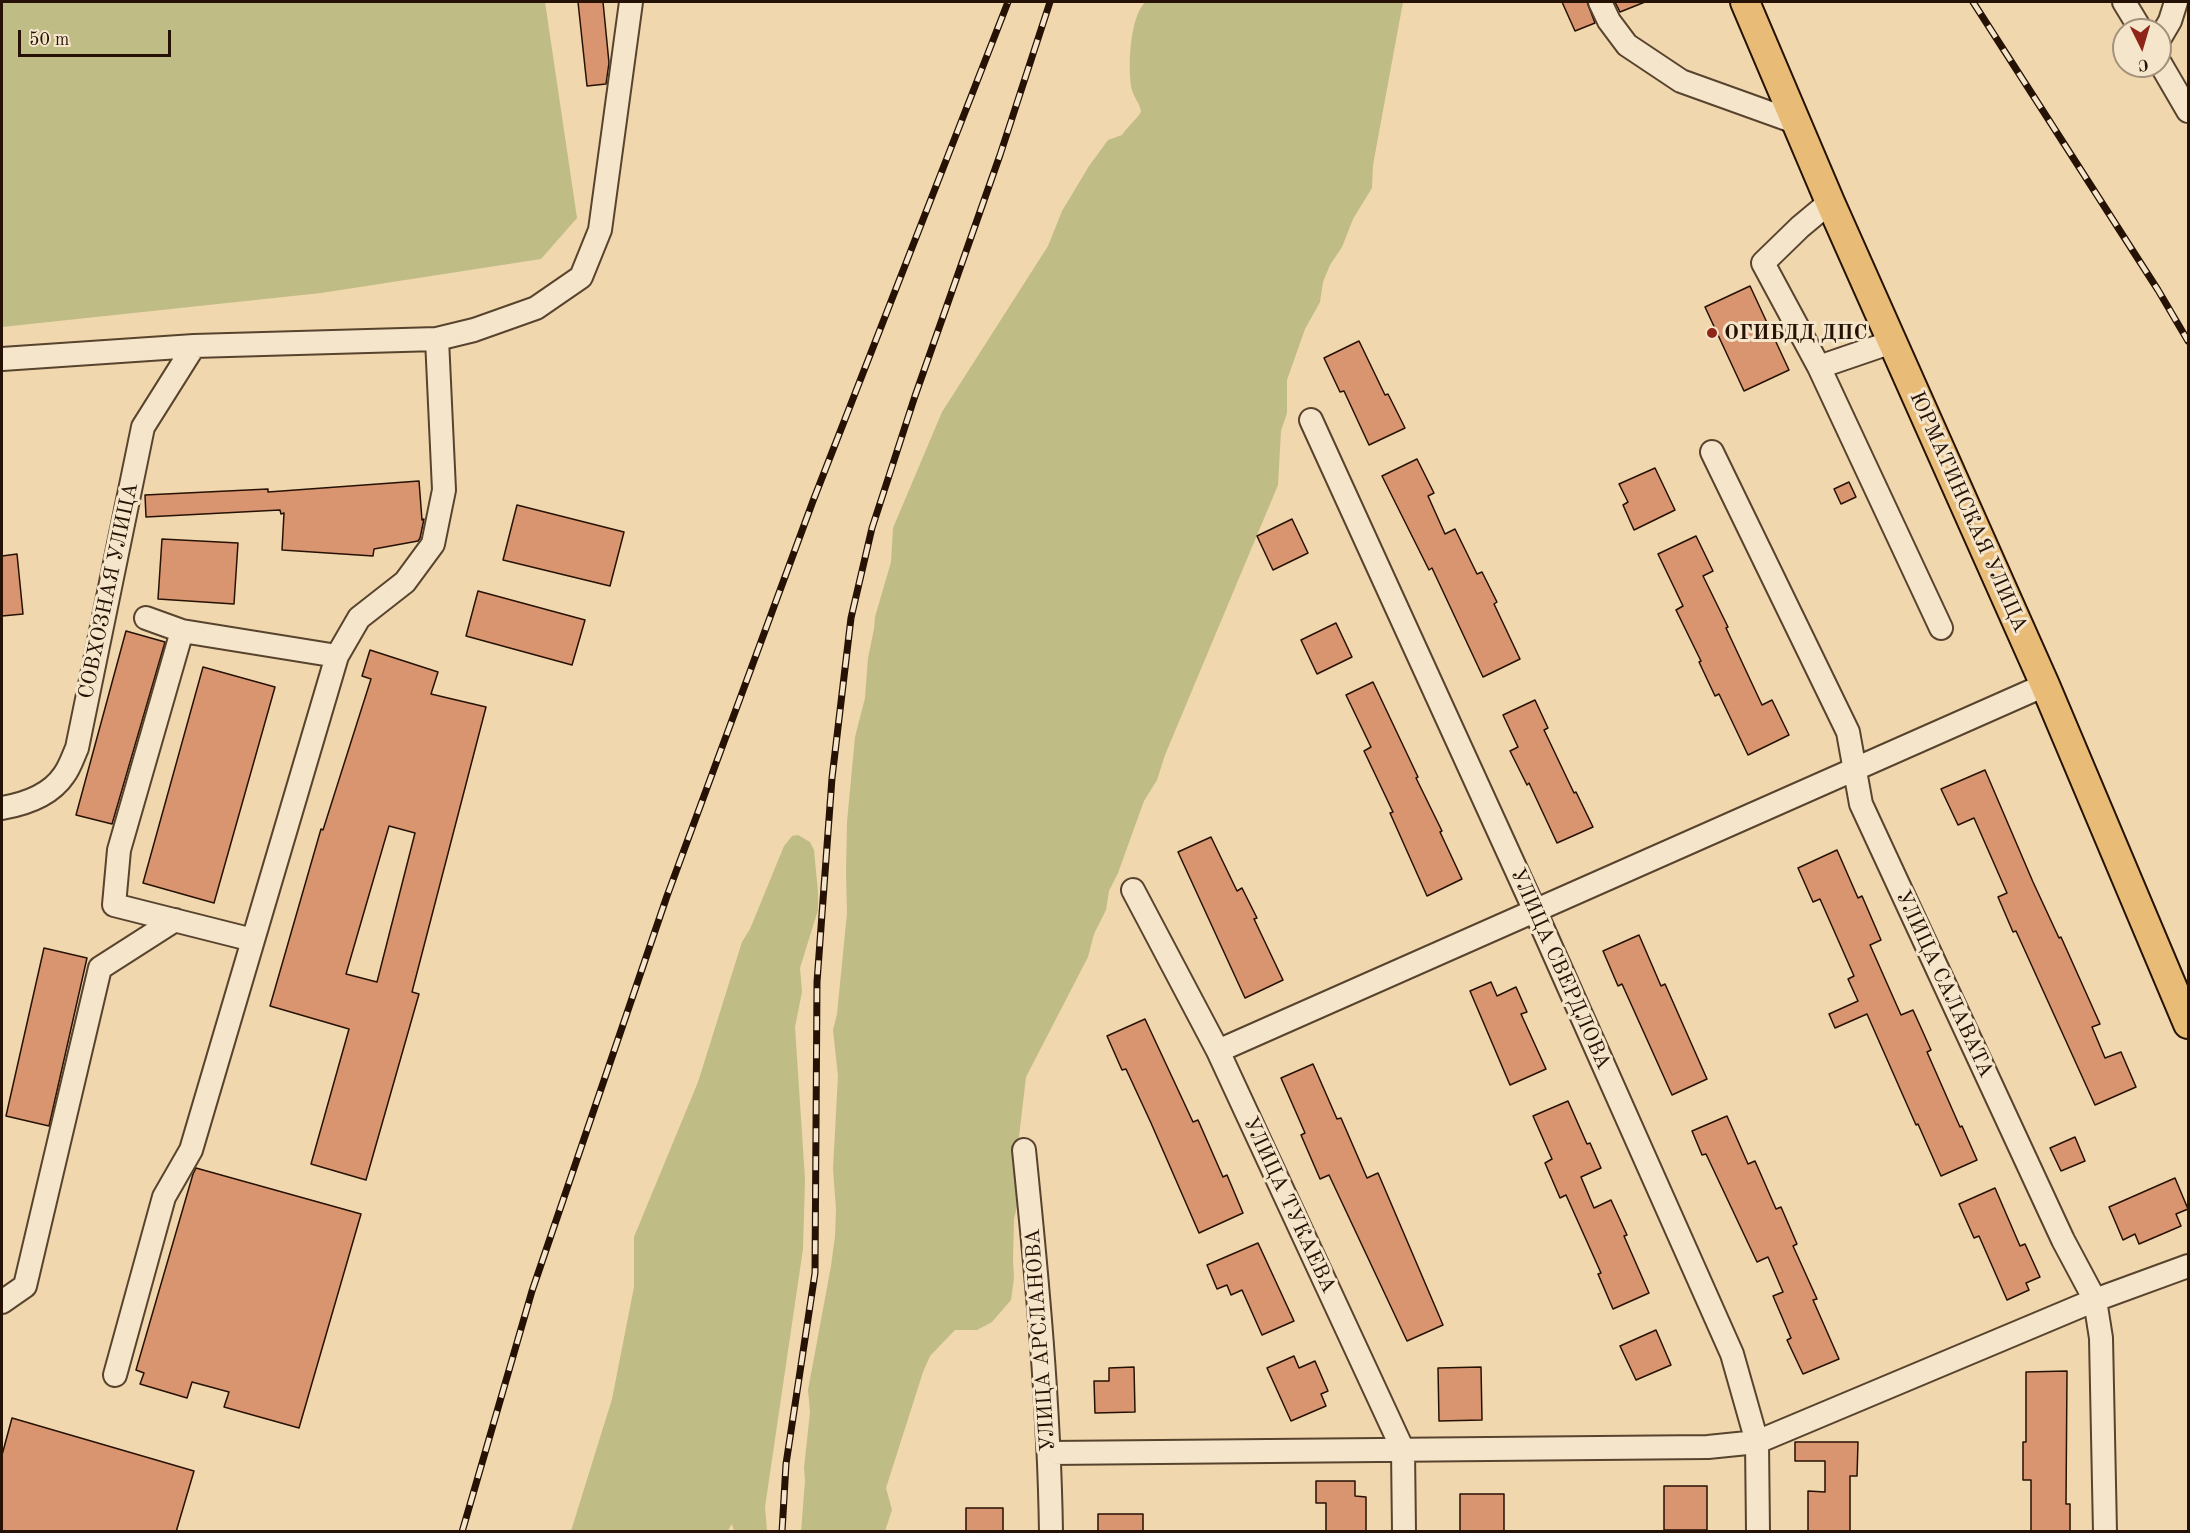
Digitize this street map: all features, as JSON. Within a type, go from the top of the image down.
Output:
[{"type":"main road","name":"ЮРМАТИНСКАЯ УЛИЦА","points":[[1744,2],[1830,202],[2045,685],[2188,1024]]},
{"type":"street","points":[[2,359],[194,346],[437,339],[474,330],[536,308],[581,277],[600,230],[631,2]]},
{"type":"street","points":[[1600,2],[1609,21],[1628,45],[1681,81],[1795,122]]},
{"type":"street","points":[[2124,2],[2134,18]]},
{"type":"street","points":[[2171,18],[2176,2]]},
{"type":"street","points":[[2169,78],[2188,111]]},
{"type":"street","points":[[1830,202],[1763,263],[1819,367],[1941,628]]},
{"type":"street","points":[[115,1375],[164,1197],[191,1150],[337,656],[359,618],[405,582],[433,544],[444,490],[437,339]]},
{"type":"street","points":[[1819,367],[1892,342]]},
{"type":"street","name":"СОВХОЗНАЯ УЛИЦА","points":[[2,808],[23,804],[45,794],[64,776],[77,748],[143,427],[194,346]]},
{"type":"street","name":"УЛИЦА СВЕРДЛОВА","points":[[1311,420],[1535,911],[1732,1354],[1757,1442],[1758,1532]]},
{"type":"street","name":"УЛИЦА САЛАВАТА","points":[[1712,452],[1848,732],[1861,804],[2063,1240],[2095,1300],[2101,1338],[2105,1532]]},
{"type":"street","points":[[146,618],[182,631],[337,656]]},
{"type":"street","points":[[182,631],[119,850],[114,905],[253,940]]},
{"type":"street","points":[[1218,1050],[2045,685]]},
{"type":"street","name":"УЛИЦА ТУКАЕВА","points":[[1133,890],[1218,1050],[1403,1450],[1404,1532]]},
{"type":"street","points":[[2,1302],[25,1286],[100,968],[175,920]]},
{"type":"street","name":"УЛИЦА АРСЛАНОВА","points":[[1024,1150],[1036,1267],[1050,1453],[1051,1532]]},
{"type":"street","points":[[1050,1453],[1708,1447],[1757,1442],[2095,1300],[2188,1266]]},
{"type":"shaded area","points":[[2,2],[545,2],[577,218],[541,259],[321,293],[2,327]]},
{"type":"shaded area","points":[[1146,2],[1403,2],[1373,165],[1372,188],[1353,219],[1342,247],[1330,265],[1323,282],[1320,302],[1305,329],[1287,380],[1287,413],[1281,431],[1278,485],[1165,755],[1157,780],[1144,801],[1118,873],[1109,891],[1106,910],[1094,934],[1088,957],[1026,1077],[1016,1162],[1019,1198],[1014,1219],[1014,1278],[1011,1300],[992,1322],[977,1330],[955,1330],[930,1356],[886,1488],[892,1510],[885,1531],[801,1532],[810,1412],[808,1390],[835,1236],[836,1209],[833,1169],[838,1076],[833,1030],[837,1014],[847,913],[847,822],[855,737],[865,698],[868,658],[875,617],[891,562],[893,528],[942,412],[1048,246],[1062,211],[1089,166],[1108,140],[1122,135],[1141,112],[1132,90],[1130,57],[1136,18]]},
{"type":"shaded area","points":[[798,835],[810,842],[814,850],[818,892],[818,910],[800,968],[802,992],[795,1027],[805,1179],[803,1249],[765,1507],[767,1531],[734,1531],[732,1524],[727,1532],[571,1531],[612,1399],[634,1287],[634,1237],[698,1082],[742,942],[750,929],[784,846],[792,836]]},
{"type":"building","points":[[578,2],[603,2],[609,63],[606,84],[587,86]]},
{"type":"building","points":[[1562,2],[1587,2],[1595,23],[1575,31]]},
{"type":"building","points":[[1615,2],[1645,2],[1620,12]]},
{"type":"building","points":[[1750,286],[1789,370],[1744,391],[1705,307]]},
{"type":"building","points":[[1359,341],[1385,395],[1388,394],[1405,428],[1369,445],[1344,391],[1340,392],[1324,358]]},
{"type":"building","points":[[1417,459],[1434,493],[1428,496],[1445,534],[1455,529],[1477,574],[1482,572],[1497,602],[1494,604],[1520,659],[1483,677],[1432,568],[1429,570],[1382,476]]},
{"type":"building","points":[[1655,468],[1675,510],[1634,530],[1623,505],[1628,502],[1619,484]]},
{"type":"building","points":[[419,481],[422,520],[424,519],[420,538],[418,541],[374,549],[373,556],[282,550],[284,513],[281,514],[280,510],[146,517],[145,495],[268,489],[268,492]]},
{"type":"building","points":[[1849,482],[1856,497],[1841,504],[1834,489]]},
{"type":"building","points":[[517,505],[624,532],[610,586],[503,560]]},
{"type":"building","points":[[1292,519],[1308,553],[1273,570],[1257,536]]},
{"type":"building","points":[[1696,536],[1713,571],[1703,576],[1728,627],[1726,628],[1762,705],[1772,700],[1789,735],[1748,755],[1719,694],[1715,696],[1699,662],[1701,661],[1676,610],[1683,606],[1658,554]]},
{"type":"building","points":[[162,539],[238,543],[234,604],[158,599]]},
{"type":"building","points":[[17,554],[23,614],[2,616],[2,556]]},
{"type":"building","points":[[478,591],[585,620],[572,665],[466,636]]},
{"type":"building","points":[[1336,623],[1352,657],[1317,674],[1301,640]]},
{"type":"building","points":[[126,631],[165,642],[112,824],[76,815]]},
{"type":"building","points":[[370,650],[438,672],[431,694],[486,707],[412,992],[419,994],[366,1180],[311,1164],[349,1029],[270,1006],[321,829],[323,830],[371,679],[362,676]],"holes":[[[389,826],[415,833],[377,982],[346,974]]]},
{"type":"building","points":[[203,667],[275,687],[214,903],[143,883]]},
{"type":"building","points":[[1373,682],[1418,777],[1416,778],[1462,879],[1427,896],[1390,813],[1393,812],[1364,751],[1371,747],[1346,695]]},
{"type":"building","points":[[1535,700],[1548,728],[1544,730],[1593,827],[1557,843],[1529,783],[1527,785],[1510,751],[1518,747],[1503,715]]},
{"type":"building","points":[[1985,770],[2033,882],[2059,938],[2061,937],[2100,1024],[2092,1027],[2105,1058],[2121,1052],[2136,1087],[2095,1105],[2016,931],[2013,932],[1998,897],[2007,893],[1974,818],[1958,825],[1941,789]]},
{"type":"building","points":[[1211,837],[1237,891],[1242,888],[1283,980],[1245,998],[1178,852]]},
{"type":"building","points":[[1837,850],[1858,898],[1862,896],[1881,940],[1870,945],[1901,1015],[1913,1010],[1931,1050],[1927,1052],[1977,1160],[1941,1176],[1867,1014],[1835,1028],[1829,1014],[1858,1001],[1848,979],[1854,976],[1820,899],[1813,902],[1798,868]]},
{"type":"building","points":[[1639,935],[1661,986],[1665,984],[1707,1079],[1672,1095],[1622,984],[1618,986],[1603,951]]},
{"type":"building","points":[[44,948],[87,958],[49,1126],[6,1116]]},
{"type":"building","points":[[1491,982],[1497,996],[1516,987],[1527,1012],[1521,1014],[1546,1069],[1510,1085],[1470,991]]},
{"type":"building","points":[[1145,1019],[1193,1122],[1198,1120],[1223,1177],[1227,1175],[1243,1213],[1199,1233],[1126,1069],[1122,1070],[1107,1036]]},
{"type":"building","points":[[1313,1064],[1337,1119],[1341,1118],[1367,1178],[1378,1173],[1443,1325],[1407,1341],[1329,1175],[1320,1179],[1301,1135],[1305,1133],[1281,1078]]},
{"type":"building","points":[[1568,1101],[1587,1144],[1590,1143],[1601,1168],[1581,1177],[1594,1208],[1611,1200],[1649,1293],[1613,1309],[1598,1274],[1601,1273],[1566,1195],[1560,1198],[1545,1163],[1552,1159],[1533,1116]]},
{"type":"building","points":[[1727,1116],[1748,1164],[1755,1161],[1776,1209],[1781,1207],[1797,1244],[1793,1246],[1817,1299],[1813,1300],[1839,1359],[1803,1374],[1787,1340],[1791,1338],[1773,1296],[1783,1292],[1768,1257],[1757,1262],[1706,1154],[1702,1155],[1692,1131]]},
{"type":"building","points":[[2075,1137],[2085,1161],[2061,1171],[2050,1148]]},
{"type":"building","points":[[196,1168],[361,1214],[299,1428],[224,1407],[229,1392],[192,1382],[187,1398],[140,1384],[144,1373],[136,1370]]},
{"type":"building","points":[[2175,1178],[2188,1209],[2176,1214],[2181,1226],[2139,1244],[2135,1234],[2123,1240],[2109,1207]]},
{"type":"building","points":[[1995,1188],[2020,1246],[2025,1244],[2040,1277],[2026,1283],[2029,1290],[2007,1300],[1979,1236],[1974,1238],[1959,1204]]},
{"type":"building","points":[[1258,1243],[1294,1321],[1262,1335],[1242,1290],[1231,1295],[1227,1285],[1217,1289],[1207,1265]]},
{"type":"building","points":[[1656,1330],[1671,1365],[1636,1380],[1620,1346]]},
{"type":"building","points":[[1294,1356],[1299,1368],[1315,1361],[1328,1391],[1321,1394],[1326,1406],[1291,1421],[1267,1368]]},
{"type":"building","points":[[1134,1367],[1135,1412],[1095,1413],[1094,1381],[1109,1381],[1109,1368]]},
{"type":"building","points":[[1481,1367],[1482,1420],[1439,1421],[1438,1368]]},
{"type":"building","points":[[2067,1371],[2066,1504],[2070,1504],[2070,1532],[2031,1532],[2031,1480],[2023,1480],[2023,1442],[2026,1442],[2026,1372]]},
{"type":"building","points":[[12,1418],[194,1471],[176,1532],[2,1532],[2,1455]]},
{"type":"building","points":[[1795,1442],[1858,1442],[1857,1476],[1850,1476],[1850,1532],[1808,1532],[1808,1491],[1825,1492],[1825,1461],[1795,1461]]},
{"type":"building","points":[[1316,1481],[1355,1481],[1355,1496],[1366,1497],[1366,1532],[1326,1532],[1326,1503],[1316,1503]]},
{"type":"building","points":[[1664,1486],[1707,1486],[1707,1530],[1664,1530]]},
{"type":"building","points":[[1460,1494],[1504,1494],[1504,1532],[1460,1532]]},
{"type":"building","points":[[966,1508],[1003,1508],[1003,1532],[966,1532]]},
{"type":"building","points":[[1098,1514],[1143,1514],[1143,1532],[1098,1532]]},
{"type":"railway","points":[[462,1532],[532,1291],[667,896],[813,501],[1008,2]]},
{"type":"railway","points":[[782,1532],[786,1464],[815,1273],[817,982],[832,778],[851,618],[872,528],[1050,2]]},
{"type":"railway","points":[[1973,2],[2158,290],[2188,341]]},
{"type":"place","name":"ОГИБДД ДПС","points":[[1712,333]]}]
